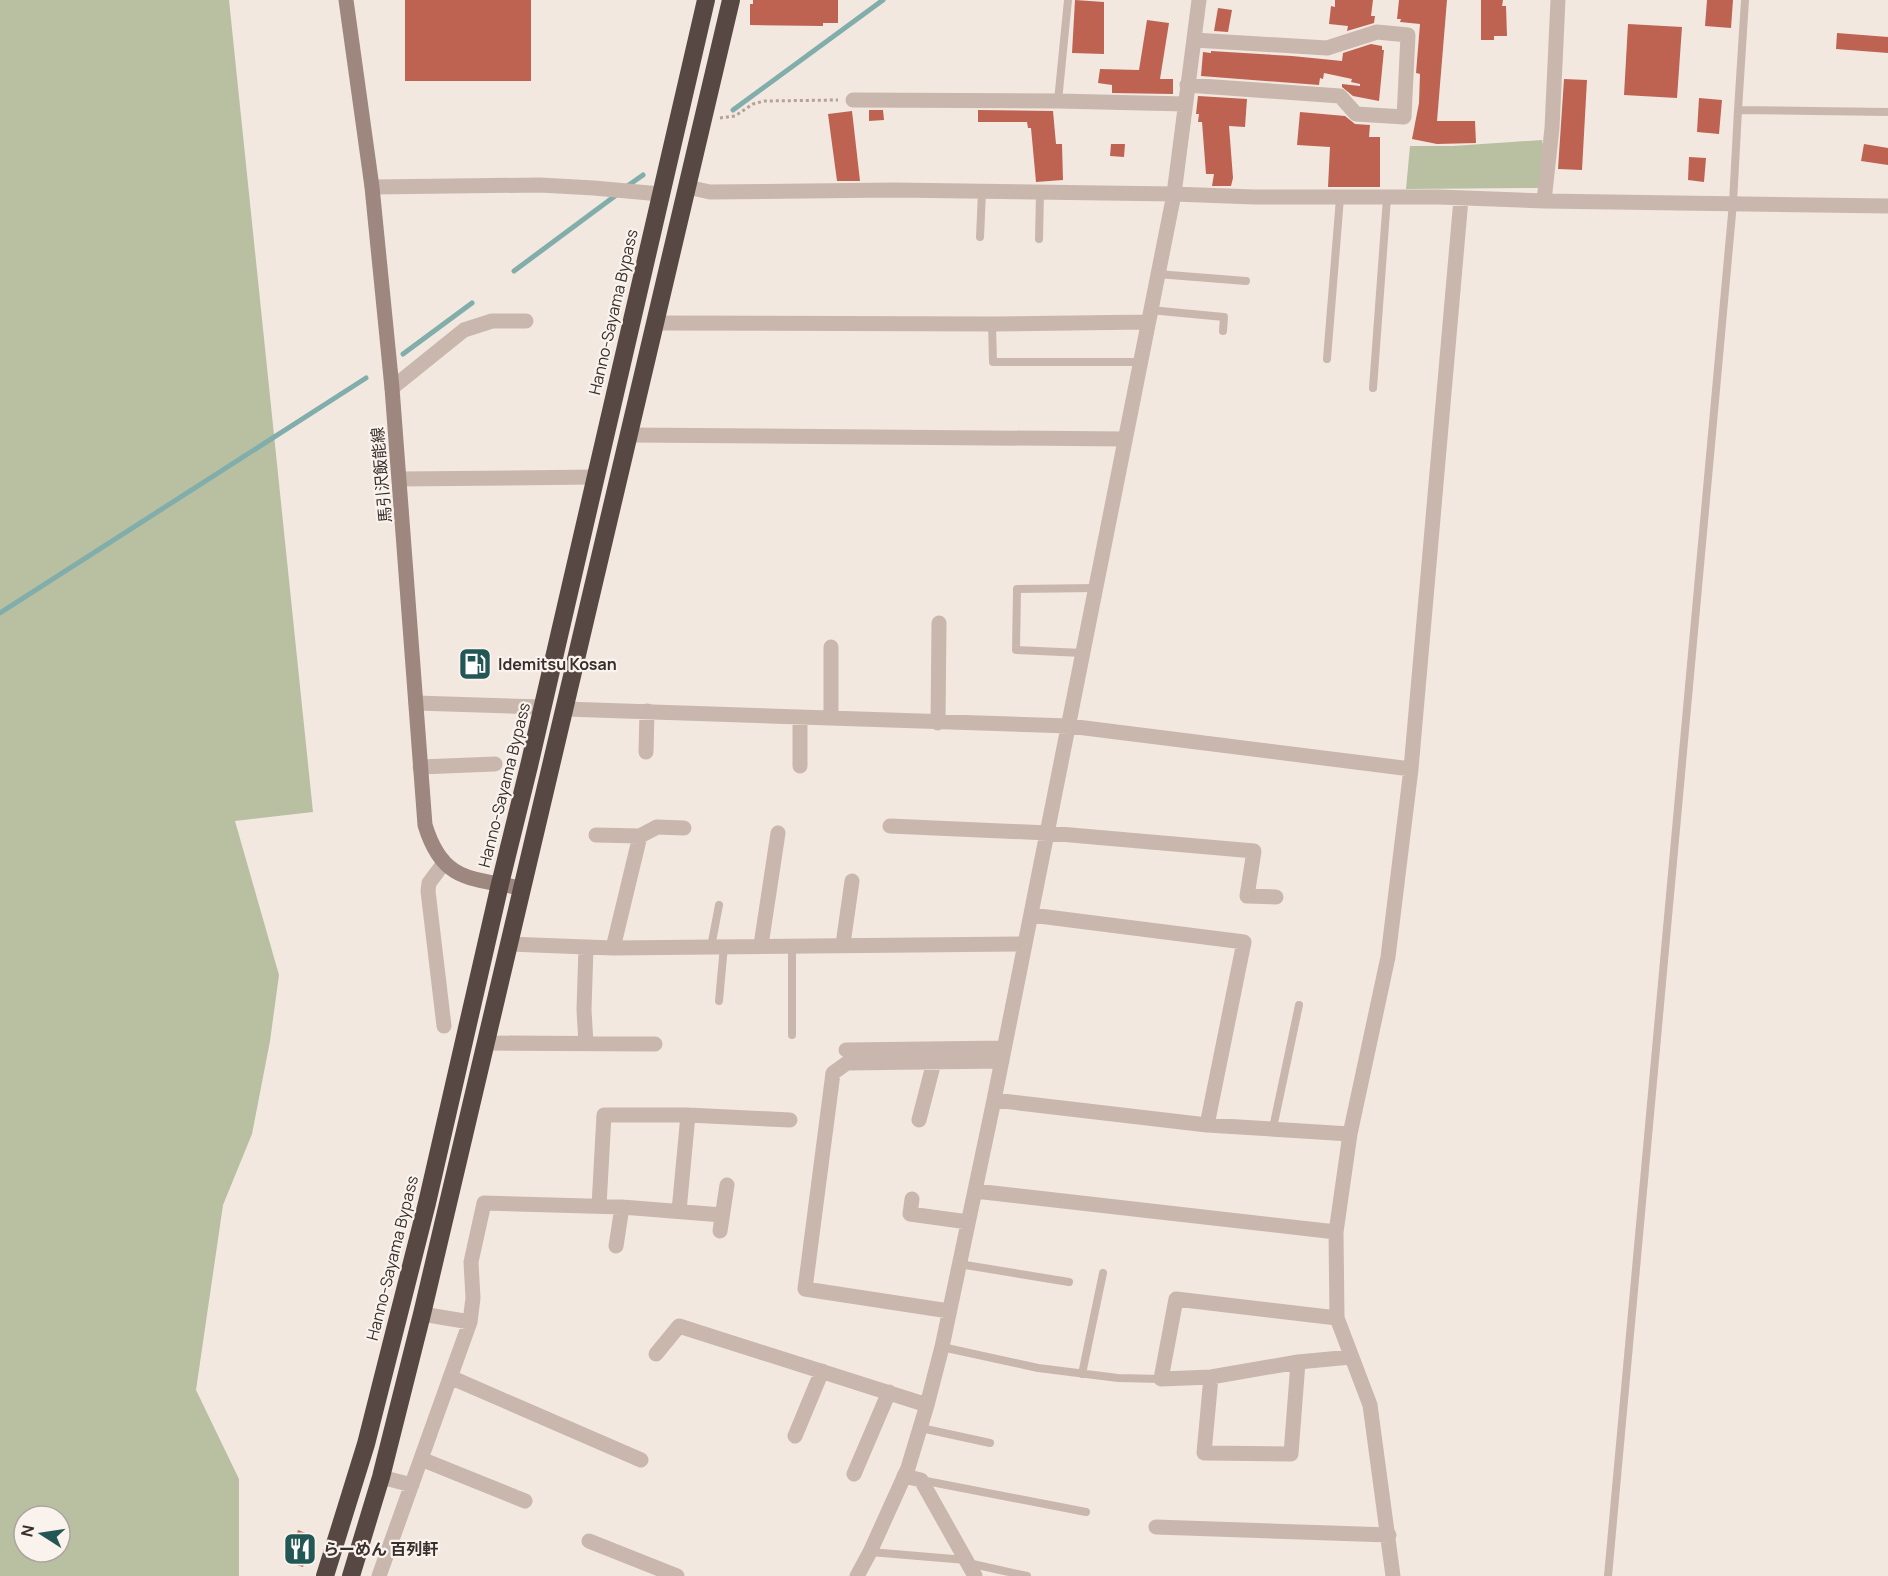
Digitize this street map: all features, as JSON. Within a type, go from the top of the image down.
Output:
[{"type":"highway","name":"Hanno-Sayama Bypass","points":[[325,1576],[366,1444],[427,1203],[706,0]]},
{"type":"highway","points":[[351,1576],[381,1477],[422,1314],[487,1043],[507,944],[565,709],[731,0]]},
{"type":"main road","name":"馬引沢飯能線","points":[[346,0],[372,186],[392,388],[425,825],[430,841],[444,863]]},
{"type":"main road","points":[[444,863],[455,873],[521,888]]},
{"type":"street","points":[[862,1574],[904,1476],[921,1428],[942,1347],[1048,833],[1174,194],[1199,0]]},
{"type":"street","points":[[1544,201],[1552,128],[1558,0]]},
{"type":"street","points":[[1187,85],[1340,96],[1356,114],[1404,117],[1408,35],[1377,32],[1327,48],[1194,40]]},
{"type":"street","points":[[853,100],[1185,104]]},
{"type":"street","points":[[372,186],[540,185],[660,194]]},
{"type":"street","points":[[687,188],[710,192],[982,192],[1340,198],[1439,196],[1461,199],[1544,201],[1888,206]]},
{"type":"street","points":[[1393,1576],[1370,1405],[1337,1318],[1336,1232],[1350,1134],[1388,957],[1411,769],[1461,199]]},
{"type":"street","points":[[655,323],[992,324],[1149,316]]},
{"type":"street","points":[[392,388],[464,330],[492,321],[526,321]]},
{"type":"street","points":[[628,435],[1125,440]]},
{"type":"street","points":[[400,479],[596,477]]},
{"type":"street","points":[[938,723],[939,623]]},
{"type":"street","points":[[831,647],[831,718]]},
{"type":"street","points":[[416,703],[543,707]]},
{"type":"street","points":[[565,709],[1069,726],[1411,769]]},
{"type":"street","points":[[646,752],[647,711]]},
{"type":"street","points":[[800,718],[800,766]]},
{"type":"street","points":[[420,767],[495,764]]},
{"type":"street","points":[[890,826],[1048,833],[1254,851],[1247,896],[1276,897]]},
{"type":"street","points":[[596,835],[640,836],[657,827],[684,828]]},
{"type":"street","points":[[760,945],[778,833]]},
{"type":"street","points":[[613,948],[640,836]]},
{"type":"street","points":[[444,863],[429,883],[428,891],[444,1026]]},
{"type":"street","points":[[843,944],[852,881]]},
{"type":"street","points":[[1031,915],[1244,942],[1207,1125]]},
{"type":"street","points":[[507,944],[613,948],[1024,944]]},
{"type":"street","points":[[586,947],[584,1010],[586,1044]]},
{"type":"street","points":[[487,1043],[655,1044]]},
{"type":"street","points":[[846,1050],[1003,1055]]},
{"type":"street","points":[[949,1311],[805,1289],[833,1073],[847,1063],[934,1062],[1003,1055]]},
{"type":"street","points":[[919,1120],[934,1062]]},
{"type":"street","points":[[994,1100],[1207,1125],[1350,1134]]},
{"type":"street","points":[[598,1206],[604,1115],[688,1115],[790,1120]]},
{"type":"street","points":[[679,1211],[688,1115]]},
{"type":"street","points":[[720,1231],[728,1185]]},
{"type":"street","points":[[975,1191],[1336,1232]]},
{"type":"street","points":[[912,1199],[910,1214],[968,1222]]},
{"type":"street","points":[[379,1576],[470,1322],[471,1262],[484,1203],[622,1207],[722,1215]]},
{"type":"street","points":[[616,1246],[622,1207]]},
{"type":"street","points":[[1337,1318],[1176,1299],[1161,1379],[1211,1377],[1298,1362],[1351,1357]]},
{"type":"street","points":[[422,1314],[470,1322]]},
{"type":"street","points":[[656,1354],[679,1326],[927,1405]]},
{"type":"street","points":[[1211,1377],[1204,1453],[1291,1454],[1298,1362]]},
{"type":"street","points":[[795,1436],[822,1371]]},
{"type":"street","points":[[450,1377],[641,1460]]},
{"type":"street","points":[[854,1474],[889,1392]]},
{"type":"street","points":[[421,1459],[525,1501]]},
{"type":"street","points":[[904,1476],[921,1480],[969,1566]]},
{"type":"street","points":[[381,1477],[412,1485]]},
{"type":"street","points":[[1156,1527],[1389,1535]]},
{"type":"street","points":[[589,1540],[676,1576]]},
{"type":"lane","points":[[1058,101],[1068,0]]},
{"type":"lane","points":[[1608,1576],[1733,203],[1745,0]]},
{"type":"lane","points":[[1738,110],[1888,112]]},
{"type":"lane","points":[[980,237],[982,192]]},
{"type":"lane","points":[[1039,239],[1040,193]]},
{"type":"lane","points":[[1327,358],[1340,198]]},
{"type":"lane","points":[[1373,388],[1388,198]]},
{"type":"lane","points":[[1157,274],[1246,281]]},
{"type":"lane","points":[[1149,316],[1224,317],[1223,330]]},
{"type":"lane","points":[[992,324],[993,362],[1140,362]]},
{"type":"lane","points":[[1083,653],[1016,650],[1017,589],[1095,588]]},
{"type":"lane","points":[[719,904],[717,946],[719,1001]]},
{"type":"lane","points":[[792,946],[792,1035]]},
{"type":"lane","points":[[1273,1128],[1299,1005]]},
{"type":"lane","points":[[959,1263],[1069,1282]]},
{"type":"lane","points":[[1082,1374],[1103,1273]]},
{"type":"lane","points":[[942,1347],[1038,1368],[1118,1378],[1161,1379]]},
{"type":"lane","points":[[921,1428],[990,1443]]},
{"type":"lane","points":[[921,1480],[1086,1512]]},
{"type":"lane","points":[[870,1552],[1027,1576]]},
{"type":"path","points":[[703,119],[735,116],[753,104],[764,101],[853,100]]},
{"type":"green space","points":[[0,0],[229,0],[313,812],[235,821],[279,975],[270,1041],[252,1134],[223,1205],[196,1390],[239,1479],[239,1576],[0,1576]]},
{"type":"green space","points":[[1542,140],[1544,152],[1540,188],[1406,189],[1410,146],[1453,146]]},
{"type":"building","points":[[405,0],[531,0],[531,81],[405,81]]},
{"type":"building","points":[[753,0],[838,0],[838,23],[823,23],[823,26],[750,25],[750,4],[753,4]]},
{"type":"building","points":[[1075,0],[1104,2],[1104,54],[1072,53]]},
{"type":"building","points":[[1335,0],[1373,0],[1371,16],[1375,16],[1374,23],[1347,31],[1348,26],[1329,24],[1331,6],[1335,7]]},
{"type":"building","points":[[1399,0],[1447,0],[1437,121],[1475,121],[1476,143],[1437,144],[1412,139],[1419,103],[1420,74],[1416,73],[1420,24],[1400,22],[1401,19],[1397,19]]},
{"type":"building","points":[[1481,0],[1503,0],[1502,6],[1506,6],[1507,36],[1494,36],[1494,40],[1481,40]]},
{"type":"building","points":[[1707,0],[1733,0],[1731,28],[1705,26]]},
{"type":"building","points":[[1218,8],[1232,10],[1228,32],[1214,31]]},
{"type":"building","points":[[1147,20],[1169,23],[1160,79],[1173,79],[1173,94],[1112,93],[1112,85],[1098,83],[1100,69],[1139,70]]},
{"type":"building","points":[[1628,24],[1682,27],[1677,98],[1624,95]]},
{"type":"building","points":[[1837,33],[1888,37],[1888,53],[1836,49]]},
{"type":"building","points":[[1371,44],[1382,46],[1384,50],[1379,101],[1353,96],[1342,87],[1342,84],[1360,86],[1360,84],[1351,82],[1352,79],[1324,73],[1319,85],[1201,76],[1203,52],[1342,61],[1343,53]]},
{"type":"building","points":[[1564,79],[1587,80],[1582,170],[1558,169]]},
{"type":"building","points":[[1198,96],[1247,99],[1245,127],[1229,126],[1233,178],[1231,186],[1212,186],[1214,174],[1206,174],[1202,122],[1198,122],[1199,114],[1196,114]]},
{"type":"building","points":[[1699,98],[1722,100],[1719,134],[1697,132]]},
{"type":"building","points":[[869,110],[883,110],[884,120],[869,121]]},
{"type":"building","points":[[978,110],[1053,111],[1056,144],[1062,144],[1063,180],[1036,182],[1031,128],[1028,128],[1027,122],[978,122]]},
{"type":"building","points":[[852,111],[860,181],[837,181],[828,114]]},
{"type":"building","points":[[1300,112],[1345,116],[1355,124],[1370,125],[1369,137],[1380,137],[1380,187],[1328,187],[1330,147],[1297,145]]},
{"type":"building","points":[[1111,144],[1125,144],[1124,157],[1110,156]]},
{"type":"building","points":[[1864,144],[1888,148],[1888,165],[1861,161]]},
{"type":"building","points":[[1689,157],[1706,158],[1704,182],[1688,180]]},
{"type":"building","name":"らーめん 百列軒","points":[[298,1530],[313,1536],[303,1567],[287,1562]]},
{"type":"waterway","points":[[733,110],[883,0]]},
{"type":"waterway","points":[[626,187],[643,175]]},
{"type":"waterway","points":[[514,271],[619,193]]},
{"type":"waterway","points":[[403,354],[472,303]]},
{"type":"waterway","points":[[0,613],[366,378]]},
{"type":"place","name":"Idemitsu Kosan","points":[[475,664]]},
{"type":"place","name":"らーめん 百列軒","points":[[300,1549]]}]
